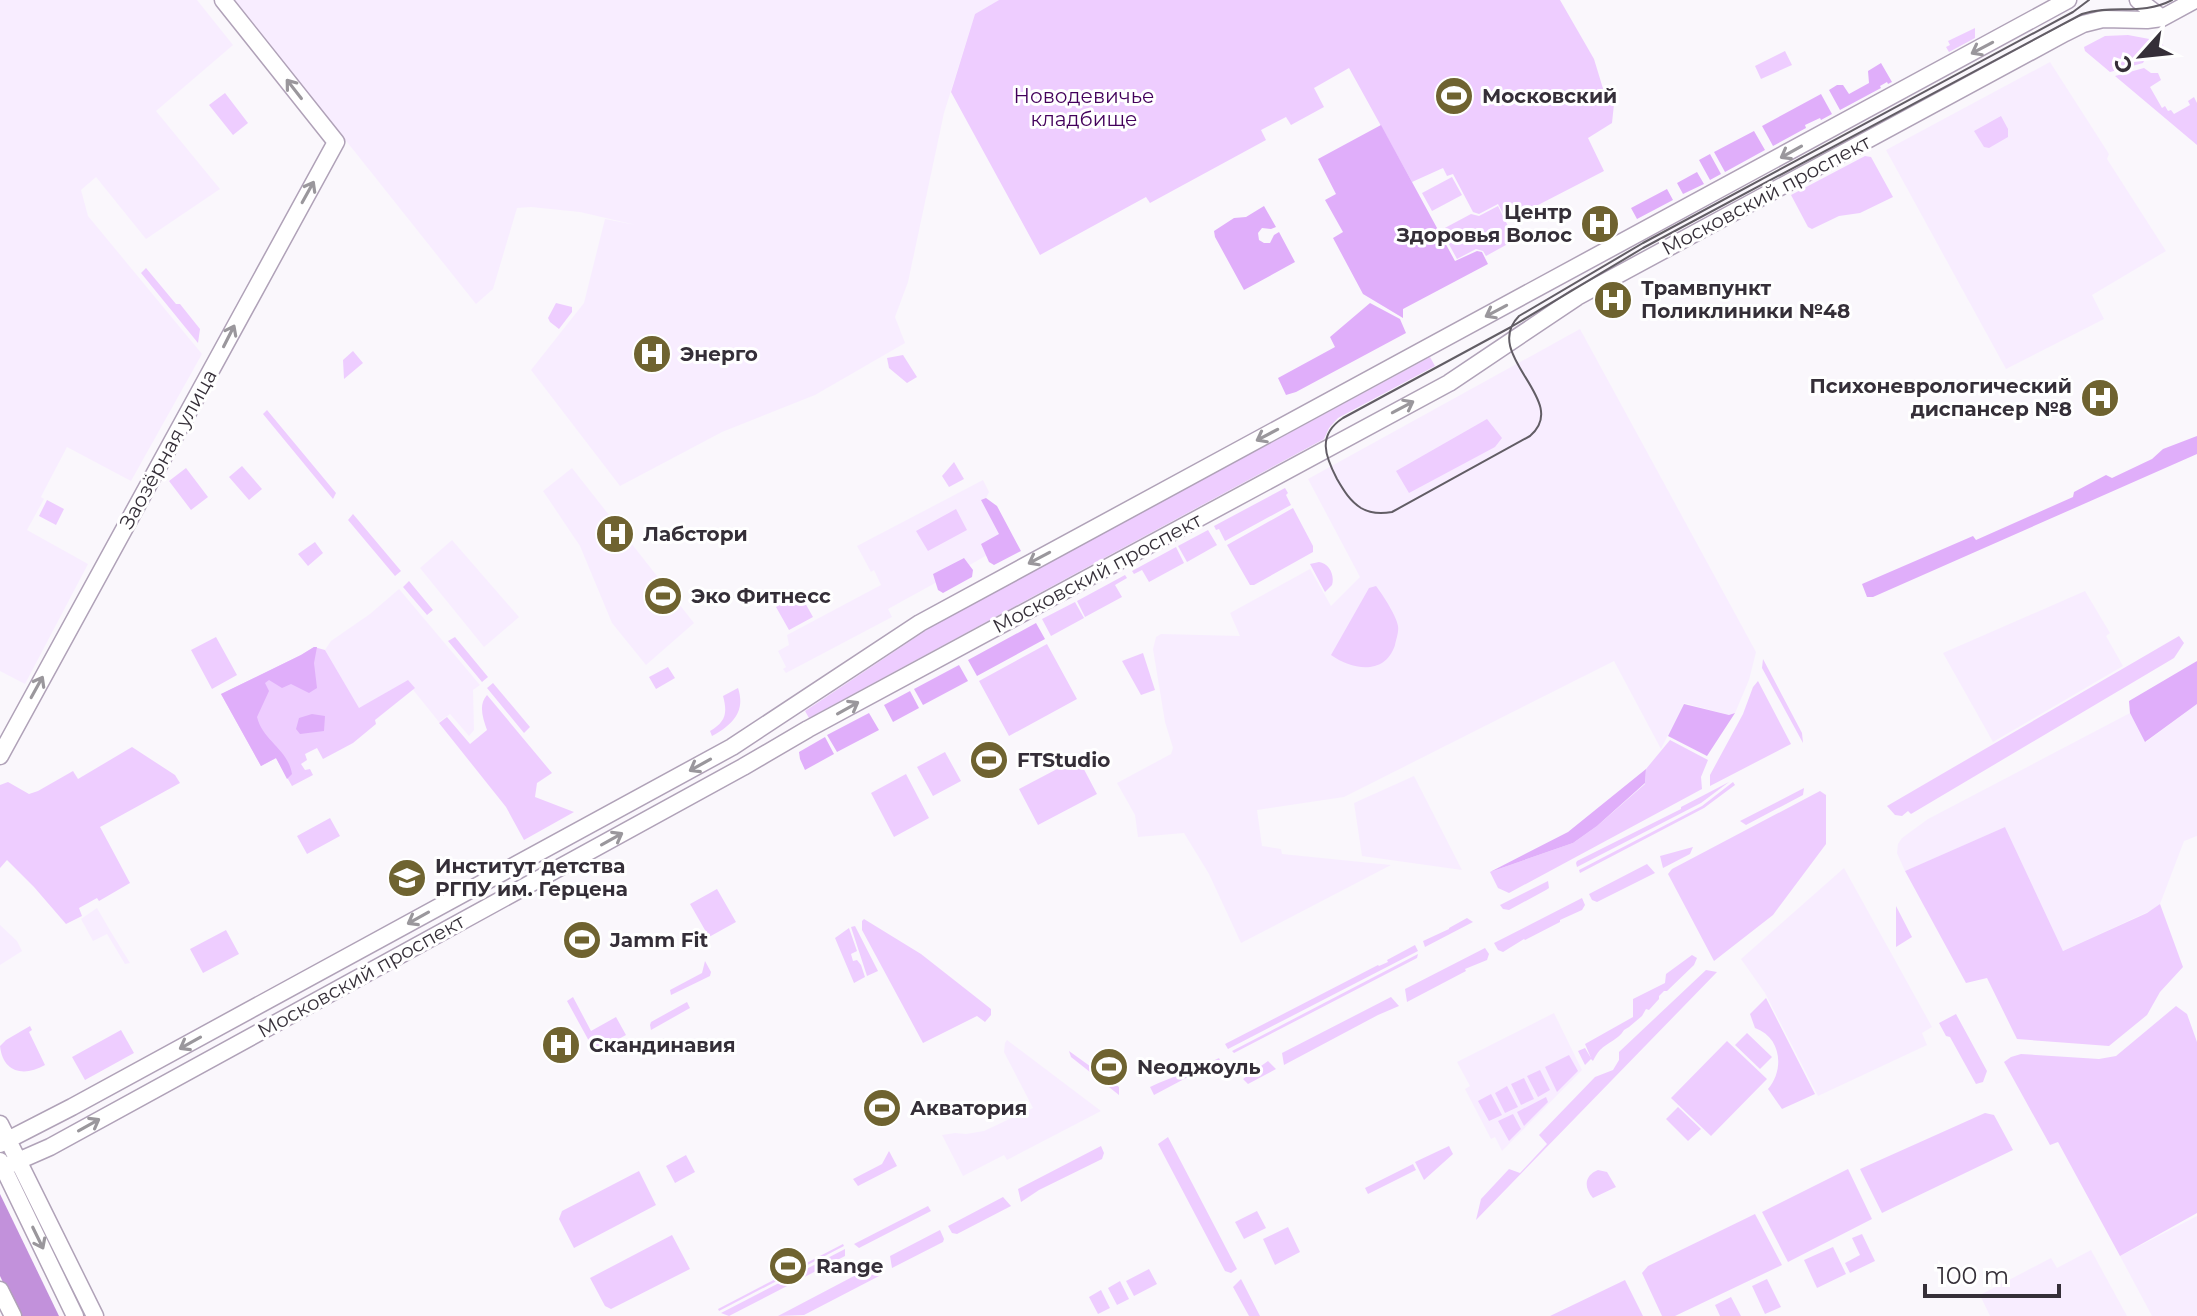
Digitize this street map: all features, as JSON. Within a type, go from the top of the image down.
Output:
[{"type":"main road","name":"Заозёрная улица","points":[[0,756],[336,142],[223,0]]},
{"type":"main road","name":"Московский проспект","points":[[4,1142],[732,747],[920,623],[2068,0]]},
{"type":"main road","points":[[2138,0],[2162,18]]},
{"type":"main road","name":"Московский проспект","points":[[1,1166],[50,1147],[818,724],[1449,383],[1577,297],[2065,33],[2103,19],[2162,18],[2195,0]]},
{"type":"main road","points":[[0,1124],[4,1142],[20,1161],[95,1316]]},
{"type":"main road","points":[[1,1166],[75,1316]]},
{"type":"main road","points":[[0,1290],[13,1316]]},
{"type":"shaded area","points":[[0,0],[197,0],[233,45],[156,111],[220,189],[146,239],[96,177],[81,190],[88,216],[202,354],[131,481],[67,447],[27,530],[88,564],[25,684],[0,671]]},
{"type":"shaded area","points":[[234,0],[999,0],[975,14],[944,113],[908,282],[895,317],[905,343],[815,395],[722,432],[620,486],[531,370],[584,303],[605,219],[636,225],[580,212],[517,208],[493,289],[476,304]]},
{"type":"shaded area","points":[[2050,62],[2166,251],[2092,295],[2104,319],[2006,369],[1886,150]]},
{"type":"shaded area","points":[[1881,63],[1892,82],[1840,110],[1829,90],[1843,85],[1849,94],[1869,83],[1868,71]]},
{"type":"shaded area","points":[[1821,94],[1832,114],[1805,125],[1806,128],[1773,146],[1762,126]]},
{"type":"shaded area","points":[[1381,125],[1455,261],[1477,251],[1482,252],[1488,264],[1403,309],[1403,318],[1363,294],[1333,238],[1343,232],[1325,200],[1336,194],[1318,159]]},
{"type":"shaded area","points":[[1754,131],[1765,150],[1725,172],[1714,152]]},
{"type":"shaded area","points":[[1710,154],[1721,174],[1710,180],[1699,160]]},
{"type":"shaded area","points":[[1697,172],[1704,184],[1683,194],[1677,183]]},
{"type":"shaded area","points":[[1667,189],[1673,200],[1637,219],[1631,208]]},
{"type":"shaded area","points":[[1264,206],[1276,227],[1262,228],[1258,233],[1259,240],[1270,243],[1279,232],[1295,262],[1244,290],[1214,231],[1234,218],[1246,217]]},
{"type":"shaded area","points":[[1370,303],[1400,319],[1406,333],[1286,395],[1278,378],[1335,347],[1330,337]]},
{"type":"shaded area","points":[[1580,329],[1756,652],[1749,680],[1735,713],[1729,715],[1684,703],[1661,749],[1614,661],[1344,797],[1257,810],[1262,846],[1281,849],[1282,854],[1391,865],[1241,943],[1209,874],[1184,833],[1138,837],[1135,815],[1117,783],[1171,754],[1173,748],[1165,722],[1153,649],[1156,637],[1161,634],[1240,636],[1230,613],[1310,569],[1331,606],[1360,577],[1308,479]]},
{"type":"shaded area","points":[[2197,436],[2197,454],[1867,597],[1862,584],[1973,536],[1976,540],[2073,497],[2074,492],[2106,475],[2112,478],[2152,459],[2163,449]]},
{"type":"shaded area","points":[[572,468],[694,623],[646,665],[612,623],[580,546],[543,491]]},
{"type":"shaded area","points":[[983,480],[989,492],[982,501],[1000,534],[987,555],[968,566],[963,558],[933,574],[937,582],[888,609],[892,617],[786,673],[778,651],[789,645],[787,635],[881,585],[857,546]]},
{"type":"shaded area","points":[[986,498],[997,506],[1021,551],[994,565],[989,562],[981,544],[999,534],[981,500]]},
{"type":"shaded area","points":[[452,540],[519,617],[484,647],[420,568]]},
{"type":"shaded area","points":[[964,558],[973,570],[972,577],[943,593],[938,590],[933,574]]},
{"type":"shaded area","points":[[399,589],[480,685],[473,690],[474,730],[469,736],[450,714],[439,722],[406,681],[359,709],[325,650],[331,641]]},
{"type":"shaded area","points":[[2085,591],[2110,633],[2106,636],[2123,666],[1993,742],[1943,653]]},
{"type":"shaded area","points":[[1036,623],[1045,639],[977,676],[968,660]]},
{"type":"shaded area","points":[[317,647],[314,663],[317,688],[309,693],[291,684],[282,688],[269,680],[265,683],[269,691],[257,717],[264,733],[290,765],[292,774],[287,779],[276,758],[261,766],[221,694]]},
{"type":"shaded area","points":[[2197,661],[2197,704],[2145,742],[2130,713],[2129,701]]},
{"type":"shaded area","points":[[959,665],[968,681],[923,705],[914,689]]},
{"type":"shaded area","points":[[910,691],[919,708],[893,722],[884,705]]},
{"type":"shaded area","points":[[1684,704],[1729,715],[1735,713],[1707,756],[1668,736]]},
{"type":"shaded area","points":[[2197,704],[2197,836],[2184,841],[2160,904],[2152,910],[2063,951],[2005,827],[1905,871],[1897,853],[1898,844],[1928,819],[2130,713],[2146,742]]},
{"type":"shaded area","points":[[869,713],[879,730],[837,752],[827,735]]},
{"type":"shaded area","points":[[312,714],[325,716],[324,731],[300,734],[296,729],[299,718]]},
{"type":"shaded area","points":[[825,737],[834,754],[805,770],[799,752]]},
{"type":"shaded area","points":[[1646,769],[1645,783],[1573,843],[1490,872],[1568,832]]},
{"type":"shaded area","points":[[1414,776],[1462,870],[1362,856],[1354,803]]},
{"type":"shaded area","points":[[1844,868],[1932,1027],[1922,1033],[1927,1045],[1818,1096],[1765,993],[1741,959]]},
{"type":"shaded area","points":[[97,908],[130,963],[125,964],[107,934],[93,941],[81,919]]},
{"type":"shaded area","points":[[0,925],[17,941],[22,951],[0,965]]},
{"type":"shaded area","points":[[1554,1013],[1582,1070],[1502,1151],[1495,1137],[1491,1139],[1465,1089],[1470,1086],[1457,1062]]},
{"type":"shaded area","points":[[1007,1040],[1101,1111],[1007,1160],[1004,1155],[963,1176],[942,1135],[984,1131],[1033,1108],[1004,1052]]},
{"type":"shaded area","points":[[0,1194],[59,1316],[19,1316],[0,1276]]},
{"type":"shaded area","points":[[2197,1216],[2197,1316],[2152,1316],[2120,1256]]},
{"type":"shaded area","points":[[2091,1250],[2127,1316],[1990,1316],[1980,1295],[2051,1258],[2057,1268]]},
{"type":"green space","name":"Новодевичье кладбище","points":[[999,0],[1560,0],[1594,59],[1608,105],[1614,104],[1612,123],[1588,138],[1604,171],[1507,221],[1498,204],[1479,214],[1473,212],[1453,174],[1447,176],[1443,168],[1412,182],[1349,68],[1314,88],[1324,107],[1291,125],[1286,117],[1261,130],[1266,140],[1150,203],[1146,197],[1040,255],[951,92],[975,14]]},
{"type":"green space","points":[[1975,28],[1975,38],[1949,52],[1946,47],[1950,45],[1948,41]]},
{"type":"green space","points":[[2128,35],[2160,41],[2165,48],[2160,53],[2148,53],[2143,63],[2110,72],[2085,51],[2084,47],[2105,36]]},
{"type":"green space","points":[[1785,51],[1792,65],[1761,79],[1755,66]]},
{"type":"green space","points":[[2144,68],[2158,73],[2161,80],[2150,87],[2162,108],[2165,106],[2174,114],[2190,105],[2188,101],[2194,97],[2197,103],[2197,145],[2115,76]]},
{"type":"green space","points":[[225,93],[248,123],[233,135],[209,105]]},
{"type":"green space","points":[[2001,116],[2008,129],[2008,137],[1989,148],[1984,147],[1974,131]]},
{"type":"green space","points":[[1865,156],[1871,157],[1893,197],[1860,213],[1839,216],[1812,229],[1808,227],[1791,195]]},
{"type":"green space","points":[[1452,177],[1462,195],[1432,211],[1422,193]]},
{"type":"green space","points":[[1498,206],[1515,240],[1486,256],[1476,249],[1457,259],[1441,230],[1471,214],[1479,216]]},
{"type":"green space","points":[[146,268],[200,329],[198,343],[141,273]]},
{"type":"green space","points":[[556,303],[572,307],[572,312],[559,329],[548,318]]},
{"type":"green space","points":[[353,351],[363,363],[344,379],[343,360]]},
{"type":"green space","points":[[903,355],[917,377],[907,383],[889,368],[887,358]]},
{"type":"green space","points":[[1430,357],[1435,366],[1338,418],[1324,439],[809,718],[805,711],[934,625]]},
{"type":"green space","points":[[267,410],[336,493],[333,499],[263,414]]},
{"type":"green space","points":[[1487,419],[1502,438],[1495,447],[1409,493],[1396,471]]},
{"type":"green space","points":[[954,462],[964,479],[949,487],[942,476]]},
{"type":"green space","points":[[242,466],[262,489],[249,500],[229,477]]},
{"type":"green space","points":[[186,468],[208,497],[191,510],[169,481]]},
{"type":"green space","points":[[1285,488],[1291,505],[1225,541],[1219,529],[1216,530],[1214,526]]},
{"type":"green space","points":[[47,500],[64,509],[56,525],[39,516]]},
{"type":"green space","points":[[1293,508],[1313,546],[1313,552],[1250,585],[1227,545]]},
{"type":"green space","points":[[956,509],[967,530],[928,551],[916,531]]},
{"type":"green space","points":[[353,514],[401,571],[395,576],[348,520]]},
{"type":"green space","points":[[1208,530],[1217,545],[1187,562],[1178,546]]},
{"type":"green space","points":[[315,542],[323,553],[308,566],[298,554]]},
{"type":"green space","points":[[1176,547],[1184,563],[1149,582],[1142,570],[1134,574],[1132,571]]},
{"type":"green space","points":[[1319,562],[1328,567],[1333,577],[1332,585],[1325,592],[1310,564]]},
{"type":"green space","points":[[1125,575],[1127,578],[1115,585],[1122,597],[1085,617],[1077,601]]},
{"type":"green space","points":[[409,581],[433,610],[427,615],[403,587]]},
{"type":"green space","points":[[1376,586],[1397,622],[1395,645],[1384,662],[1376,666],[1358,667],[1331,655],[1369,588]]},
{"type":"green space","points":[[800,594],[813,617],[789,630],[776,607]]},
{"type":"green space","points":[[1075,602],[1084,618],[1051,636],[1042,619]]},
{"type":"green space","points":[[2179,636],[2184,643],[2174,658],[1911,814],[1908,811],[1902,816],[1895,815],[1887,806]]},
{"type":"green space","points":[[216,637],[237,675],[212,689],[191,650]]},
{"type":"green space","points":[[455,637],[488,677],[482,682],[448,641]]},
{"type":"green space","points":[[1047,644],[1077,699],[1009,736],[979,681]]},
{"type":"green space","points":[[314,647],[325,650],[359,708],[408,680],[415,688],[375,720],[376,724],[353,743],[323,759],[317,748],[305,754],[307,760],[301,764],[313,775],[292,786],[276,758],[261,766],[221,694]]},
{"type":"green space","points":[[1143,653],[1155,690],[1141,695],[1122,661]]},
{"type":"green space","points":[[1763,659],[1802,733],[1803,743],[1762,668]]},
{"type":"green space","points":[[668,667],[675,678],[656,689],[649,677]]},
{"type":"green space","points":[[1758,681],[1791,744],[1710,786],[1710,775]]},
{"type":"green space","points":[[493,683],[530,727],[524,733],[487,688]]},
{"type":"green space","points":[[738,688],[740,704],[736,717],[712,736],[710,731],[724,717],[723,696]]},
{"type":"green space","points":[[487,695],[552,773],[537,783],[535,797],[574,812],[524,840],[506,807],[439,723],[447,717],[470,744],[487,730],[482,707]]},
{"type":"green space","points":[[1670,740],[1708,760],[1701,777],[1702,789],[1509,893],[1498,888],[1490,872],[1573,843],[1597,826],[1645,784],[1646,769]]},
{"type":"green space","points":[[132,747],[175,775],[180,783],[100,827],[130,883],[99,901],[97,898],[79,908],[82,916],[66,924],[7,860],[0,868],[0,785],[8,782],[29,794],[73,771],[78,779]]},
{"type":"green space","points":[[945,752],[961,781],[933,796],[917,767]]},
{"type":"green space","points":[[1078,758],[1097,794],[1038,825],[1019,789]]},
{"type":"green space","points":[[906,774],[929,818],[894,837],[871,793]]},
{"type":"green space","points":[[1729,782],[1701,803],[1577,867],[1577,861]]},
{"type":"green space","points":[[1733,782],[1735,785],[1704,808],[1580,873],[1579,870],[1702,806]]},
{"type":"green space","points":[[1804,788],[1803,795],[1746,825],[1740,821]]},
{"type":"green space","points":[[1820,791],[1826,795],[1826,844],[1773,915],[1714,961],[1668,874],[1672,869]]},
{"type":"green space","points":[[330,818],[340,836],[307,854],[297,836]]},
{"type":"green space","points":[[2005,827],[2063,951],[2147,913],[2160,904],[2183,967],[2160,992],[2147,1015],[2109,1046],[2017,1039],[1987,978],[1966,983],[1905,871]]},
{"type":"green space","points":[[1693,847],[1690,854],[1663,868],[1660,856]]},
{"type":"green space","points":[[1647,864],[1655,873],[1597,902],[1592,900],[1589,894]]},
{"type":"green space","points":[[1548,881],[1549,888],[1509,910],[1500,905]]},
{"type":"green space","points":[[717,889],[736,922],[709,937],[690,904]]},
{"type":"green space","points":[[1582,898],[1585,905],[1582,910],[1503,952],[1494,943]]},
{"type":"green space","points":[[1896,906],[1912,937],[1896,947]]},
{"type":"green space","points":[[1467,918],[1473,922],[1425,947],[1423,941]]},
{"type":"green space","points":[[864,919],[921,954],[991,1009],[991,1015],[985,1022],[977,1016],[923,1043],[862,930]]},
{"type":"green space","points":[[855,926],[878,971],[867,976],[851,927]]},
{"type":"green space","points":[[849,928],[857,951],[851,954],[853,961],[857,960],[861,965],[865,977],[854,983],[835,938]]},
{"type":"green space","points":[[226,930],[239,954],[203,973],[190,949]]},
{"type":"green space","points":[[1415,945],[1418,951],[1228,1049],[1225,1044],[1388,962]]},
{"type":"green space","points":[[1485,948],[1489,954],[1487,960],[1407,1002],[1405,989]]},
{"type":"green space","points":[[1418,954],[1417,958],[1234,1053],[1232,1051]]},
{"type":"green space","points":[[1692,955],[1697,958],[1694,965],[1659,996],[1649,1010],[1646,1009],[1642,1016],[1600,1050],[1593,1061],[1591,1059],[1585,1065],[1578,1051],[1585,1048],[1591,1058],[1585,1044],[1633,1017],[1633,999],[1665,983],[1666,974]]},
{"type":"green space","points":[[705,961],[710,976],[671,995],[670,990],[702,973]]},
{"type":"green space","points":[[1706,970],[1717,972],[1476,1220],[1481,1199],[1509,1169],[1520,1173],[1547,1144],[1539,1135],[1595,1077],[1613,1070],[1619,1060],[1619,1052]]},
{"type":"green space","points":[[573,997],[591,1031],[616,1017],[626,1035],[595,1052],[567,1001]]},
{"type":"green space","points":[[1391,997],[1399,1006],[1284,1065],[1282,1053]]},
{"type":"green space","points":[[1766,998],[1815,1094],[1782,1109],[1768,1089],[1777,1072],[1778,1054],[1764,1032],[1755,1028],[1750,1014]]},
{"type":"green space","points":[[687,1002],[690,1008],[651,1030],[651,1022]]},
{"type":"green space","points":[[2176,1006],[2187,1014],[2197,1042],[2197,1213],[2120,1256],[2058,1142],[2050,1145],[2004,1062],[2021,1054],[2099,1059],[2116,1056]]},
{"type":"green space","points":[[1956,1014],[1987,1071],[1983,1082],[1976,1084],[1939,1023]]},
{"type":"green space","points":[[30,1026],[32,1030],[29,1032],[45,1065],[30,1071],[16,1070],[5,1062],[0,1046]]},
{"type":"green space","points":[[121,1030],[134,1053],[85,1080],[72,1057]]},
{"type":"green space","points":[[1747,1033],[1772,1057],[1760,1069],[1735,1045]]},
{"type":"green space","points":[[1727,1041],[1767,1079],[1711,1136],[1671,1098]]},
{"type":"green space","points":[[1069,1051],[1119,1087],[1119,1095],[1071,1057]]},
{"type":"green space","points":[[1569,1055],[1578,1071],[1557,1092],[1545,1067]]},
{"type":"green space","points":[[1219,1058],[1154,1095],[1150,1087],[1202,1066]]},
{"type":"green space","points":[[1268,1061],[1276,1069],[1248,1084],[1243,1079]]},
{"type":"green space","points":[[1540,1070],[1550,1090],[1538,1097],[1527,1076]]},
{"type":"green space","points":[[1524,1078],[1534,1099],[1521,1105],[1511,1084]]},
{"type":"green space","points":[[1507,1086],[1518,1107],[1505,1113],[1495,1093]]},
{"type":"green space","points":[[1491,1094],[1502,1115],[1489,1121],[1478,1101]]},
{"type":"green space","points":[[1546,1097],[1548,1102],[1524,1126],[1517,1112]]},
{"type":"green space","points":[[1678,1107],[1701,1129],[1688,1141],[1666,1119]]},
{"type":"green space","points":[[1985,1113],[1994,1115],[2013,1150],[1882,1213],[1860,1169]]},
{"type":"green space","points":[[1513,1114],[1521,1129],[1509,1141],[1498,1121]]},
{"type":"green space","points":[[1168,1137],[1237,1269],[1231,1273],[1225,1271],[1158,1144]]},
{"type":"green space","points":[[1101,1146],[1104,1153],[1102,1159],[1021,1202],[1018,1189]]},
{"type":"green space","points":[[1449,1146],[1453,1154],[1424,1180],[1415,1162]]},
{"type":"green space","points":[[889,1151],[897,1166],[858,1186],[853,1179],[882,1164]]},
{"type":"green space","points":[[686,1155],[695,1172],[675,1183],[666,1166]]},
{"type":"green space","points":[[1413,1164],[1416,1170],[1368,1194],[1365,1188]]},
{"type":"green space","points":[[1848,1169],[1872,1219],[1788,1262],[1762,1212]]},
{"type":"green space","points":[[1598,1170],[1607,1172],[1616,1187],[1593,1198],[1587,1182],[1590,1175]]},
{"type":"green space","points":[[639,1171],[656,1205],[574,1248],[559,1219],[562,1211]]},
{"type":"green space","points":[[1003,1197],[1011,1206],[957,1234],[952,1233],[948,1226]]},
{"type":"green space","points":[[928,1206],[931,1211],[859,1248],[854,1244]]},
{"type":"green space","points":[[1257,1211],[1266,1228],[1244,1239],[1235,1222]]},
{"type":"green space","points":[[1755,1214],[1782,1265],[1675,1316],[1662,1316],[1642,1273],[1648,1266]]},
{"type":"green space","points":[[1288,1227],[1300,1252],[1275,1265],[1263,1239]]},
{"type":"green space","points":[[940,1230],[943,1242],[892,1268],[890,1256]]},
{"type":"green space","points":[[1862,1234],[1875,1261],[1850,1273],[1845,1263],[1860,1255],[1852,1238]]},
{"type":"green space","points":[[672,1235],[690,1269],[611,1309],[605,1306],[590,1278]]},
{"type":"green space","points":[[844,1246],[719,1311],[718,1309]]},
{"type":"green space","points":[[1833,1247],[1846,1274],[1817,1288],[1804,1260]]},
{"type":"green space","points":[[845,1249],[845,1256],[729,1316],[721,1313]]},
{"type":"green space","points":[[875,1265],[883,1274],[804,1315],[778,1316]]},
{"type":"green space","points":[[1149,1269],[1157,1284],[1134,1296],[1126,1281]]},
{"type":"green space","points":[[1241,1279],[1260,1316],[1249,1316],[1233,1287]]},
{"type":"green space","points":[[1767,1279],[1781,1307],[1765,1314],[1752,1286]]},
{"type":"green space","points":[[1625,1280],[1643,1316],[1550,1316]]},
{"type":"green space","points":[[1120,1281],[1129,1299],[1117,1305],[1108,1288]]},
{"type":"green space","points":[[1101,1290],[1110,1308],[1098,1314],[1089,1297]]},
{"type":"green space","points":[[1731,1297],[1741,1316],[1720,1316],[1715,1305]]},
{"type":"tram line","points":[[2089,0],[2073,12],[1643,243],[1519,316],[1510,331],[1510,346],[1541,408],[1540,422],[1530,436],[1392,512],[1365,510],[1345,492],[1329,462],[1326,446],[1329,431],[1343,418],[1511,327],[1643,248],[2082,14],[2150,8],[2172,0]]},
{"type":"place","name":"Московский","points":[[1454,96]]},
{"type":"place","name":"Центр Здоровья Волос","points":[[1600,224]]},
{"type":"place","name":"Трамвпункт Поликлиники №48","points":[[1613,300]]},
{"type":"place","name":"Энерго","points":[[652,354]]},
{"type":"place","name":"Психоневрологический диспансер №8","points":[[2100,398]]},
{"type":"place","name":"Лабстори","points":[[615,534]]},
{"type":"place","name":"Эко Фитнесс","points":[[663,596]]},
{"type":"place","name":"FTStudio","points":[[989,760]]},
{"type":"place","name":"Институт детства РГПУ им. Герцена","points":[[407,878]]},
{"type":"place","name":"Jamm Fit","points":[[582,940]]},
{"type":"place","name":"Скандинавия","points":[[561,1045]]},
{"type":"place","name":"Neoджоуль","points":[[1109,1067]]},
{"type":"place","name":"Акватория","points":[[882,1108]]},
{"type":"place","name":"Range","points":[[788,1266]]}]
